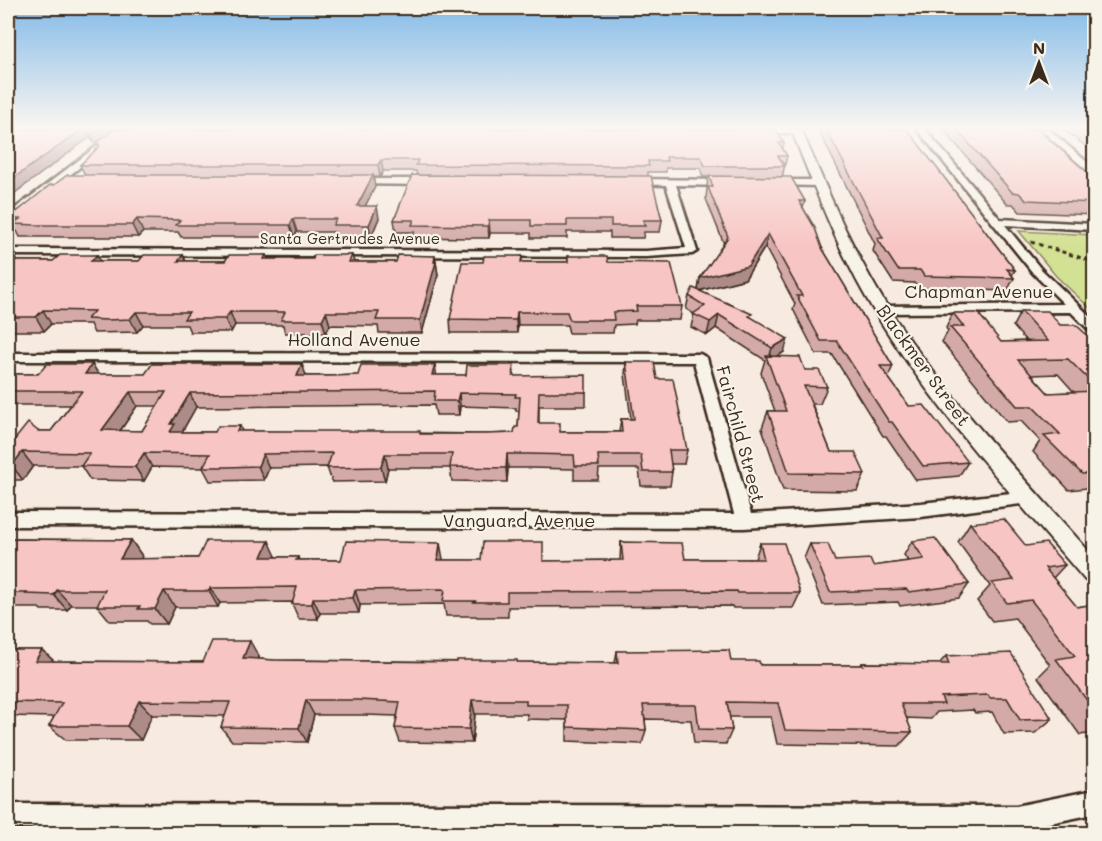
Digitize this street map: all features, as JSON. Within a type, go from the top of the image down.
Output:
[{"type":"street","points":[[8,218],[73,168]]},
{"type":"street","name":"Blackmer Street","points":[[812,168],[858,271],[937,389],[1095,573]]},
{"type":"street","points":[[955,168],[1002,222],[1038,271],[1095,327]]},
{"type":"street","points":[[56,181],[80,181]]},
{"type":"street","points":[[339,182],[434,182]]},
{"type":"street","points":[[623,182],[737,183]]},
{"type":"street","name":"Santa Gertrudes Avenue","points":[[8,252],[646,254],[692,251],[670,183]]},
{"type":"street","points":[[770,183],[818,183]]},
{"type":"street","points":[[1002,222],[1095,227]]},
{"type":"street","name":"Chapman Avenue","points":[[882,309],[1076,308]]},
{"type":"street","name":"Holland Avenue","points":[[8,357],[700,358]]},
{"type":"street","name":"Fairchild Street","points":[[700,358],[744,520]]},
{"type":"street","name":"Vanguard Avenue","points":[[8,519],[744,520],[921,510],[1029,497]]},
{"type":"street","points":[[8,816],[1016,818],[1095,802]]},
{"type":"path","points":[[1002,222],[1030,242],[1095,262]]},
{"type":"green space","points":[[1019,231],[1094,235],[1094,312],[1056,276]]},
{"type":"building","points":[[8,168],[27,168],[8,182]]},
{"type":"building","points":[[847,168],[937,168],[1015,270],[1007,269],[1014,278],[924,276],[920,270],[898,270],[877,238],[883,238]]},
{"type":"building","points":[[991,168],[1083,168],[1095,179],[1095,203],[1026,200],[1019,193],[1012,192]]},
{"type":"building","points":[[67,175],[373,175],[357,206],[377,206],[369,225],[333,225],[336,219],[293,219],[290,225],[176,225],[180,220],[137,219],[132,225],[37,225],[13,224],[20,219],[8,219],[50,185],[54,185]]},
{"type":"building","points":[[412,175],[651,176],[662,220],[643,220],[645,226],[611,226],[611,220],[567,220],[567,226],[531,226],[531,220],[489,220],[488,226],[412,225],[414,220],[394,220]]},
{"type":"building","points":[[709,176],[791,177],[805,201],[799,201],[815,228],[822,248],[893,366],[880,366],[909,406],[924,405],[968,462],[923,466],[892,422],[889,422],[837,341],[821,341],[797,296],[802,296],[768,234],[748,266],[700,278],[728,237],[708,187],[713,187]]},
{"type":"building","points":[[60,255],[97,255],[91,261],[139,261],[144,255],[183,255],[178,261],[225,261],[229,255],[266,255],[264,259],[313,259],[314,255],[352,255],[349,262],[396,262],[398,255],[435,256],[434,262],[436,262],[420,320],[376,320],[379,312],[326,312],[322,320],[281,320],[285,312],[230,312],[225,319],[184,319],[189,312],[136,312],[130,319],[107,320],[87,319],[94,311],[43,310],[36,317],[8,317],[8,261],[53,261]]},
{"type":"building","points":[[484,256],[522,256],[521,262],[568,262],[568,256],[607,256],[608,262],[671,263],[682,306],[636,306],[637,311],[613,312],[614,320],[570,320],[567,312],[517,312],[516,320],[450,319],[462,262],[483,262]]},
{"type":"building","points":[[693,288],[752,314],[749,316],[788,339],[772,348],[719,315],[710,322],[693,314],[705,306],[689,296]]},
{"type":"building","points":[[1021,311],[1048,311],[1060,325],[1076,325],[1095,342],[1095,386],[1068,359],[1018,360],[1048,393],[1095,391],[1095,429],[1088,429],[1095,435],[1095,473],[1082,474],[1044,436],[1060,434],[1032,406],[1017,406],[950,327],[964,327],[953,313],[978,313],[1001,342],[1048,341]]},
{"type":"building","points":[[766,356],[800,357],[805,370],[819,370],[827,387],[804,386],[831,452],[855,452],[865,474],[789,473],[768,411],[786,411]]},
{"type":"building","points":[[626,362],[654,362],[657,379],[673,379],[687,450],[669,450],[672,472],[643,472],[641,455],[598,455],[599,466],[575,466],[574,455],[507,454],[506,468],[450,467],[452,454],[385,454],[381,467],[327,468],[332,453],[263,454],[258,466],[203,467],[210,454],[144,453],[135,467],[81,466],[90,453],[22,452],[12,466],[8,466],[8,448],[28,423],[38,431],[51,431],[82,391],[8,391],[8,374],[38,374],[47,364],[92,364],[85,374],[145,374],[152,364],[302,364],[297,376],[358,375],[361,365],[435,365],[432,375],[466,375],[467,365],[514,365],[513,376],[586,375],[586,392],[539,392],[538,423],[560,423],[560,432],[622,432],[621,419],[634,419]],"holes":[[[435,391],[434,401],[457,401],[459,393],[516,394],[515,397],[520,397],[518,427],[515,427],[514,433],[486,434],[420,434],[420,431],[237,431],[240,426],[218,426],[215,432],[170,432],[175,424],[171,424],[190,393]],[[130,392],[166,392],[142,431],[102,430]]]},
{"type":"building","points":[[1004,519],[1026,546],[1046,543],[1065,565],[1045,568],[1077,607],[1095,604],[1095,711],[1056,659],[1075,656],[1031,600],[1007,603],[992,583],[1014,580],[970,523]]},
{"type":"building","points":[[935,538],[969,584],[909,592],[906,589],[830,592],[810,544],[828,544],[835,561],[870,559],[873,566],[924,559],[912,541]]},
{"type":"building","points":[[8,539],[131,540],[120,559],[198,558],[206,541],[269,541],[262,557],[298,557],[296,560],[341,560],[346,541],[440,543],[438,560],[481,560],[483,542],[543,542],[543,561],[623,560],[621,542],[682,543],[685,559],[764,559],[760,543],[784,543],[800,593],[507,592],[507,602],[474,602],[443,601],[445,590],[443,589],[355,590],[353,598],[313,598],[312,604],[292,604],[297,587],[210,588],[209,591],[164,591],[155,609],[138,609],[140,606],[97,606],[105,590],[57,590],[54,595],[8,593]]},
{"type":"building","points":[[212,641],[250,641],[243,658],[274,660],[457,662],[457,660],[517,660],[517,662],[618,663],[617,651],[729,650],[731,661],[759,661],[760,665],[863,665],[862,663],[949,664],[946,656],[1011,653],[1052,719],[1020,720],[1007,698],[990,698],[988,695],[941,697],[944,704],[901,704],[912,732],[785,730],[778,703],[727,702],[732,730],[699,729],[696,705],[643,705],[646,730],[567,727],[567,705],[526,705],[526,700],[472,700],[469,729],[395,728],[400,702],[358,700],[306,700],[299,728],[221,727],[230,702],[139,701],[127,726],[49,726],[62,703],[8,702],[8,650],[42,650],[35,661],[203,662]]}]
